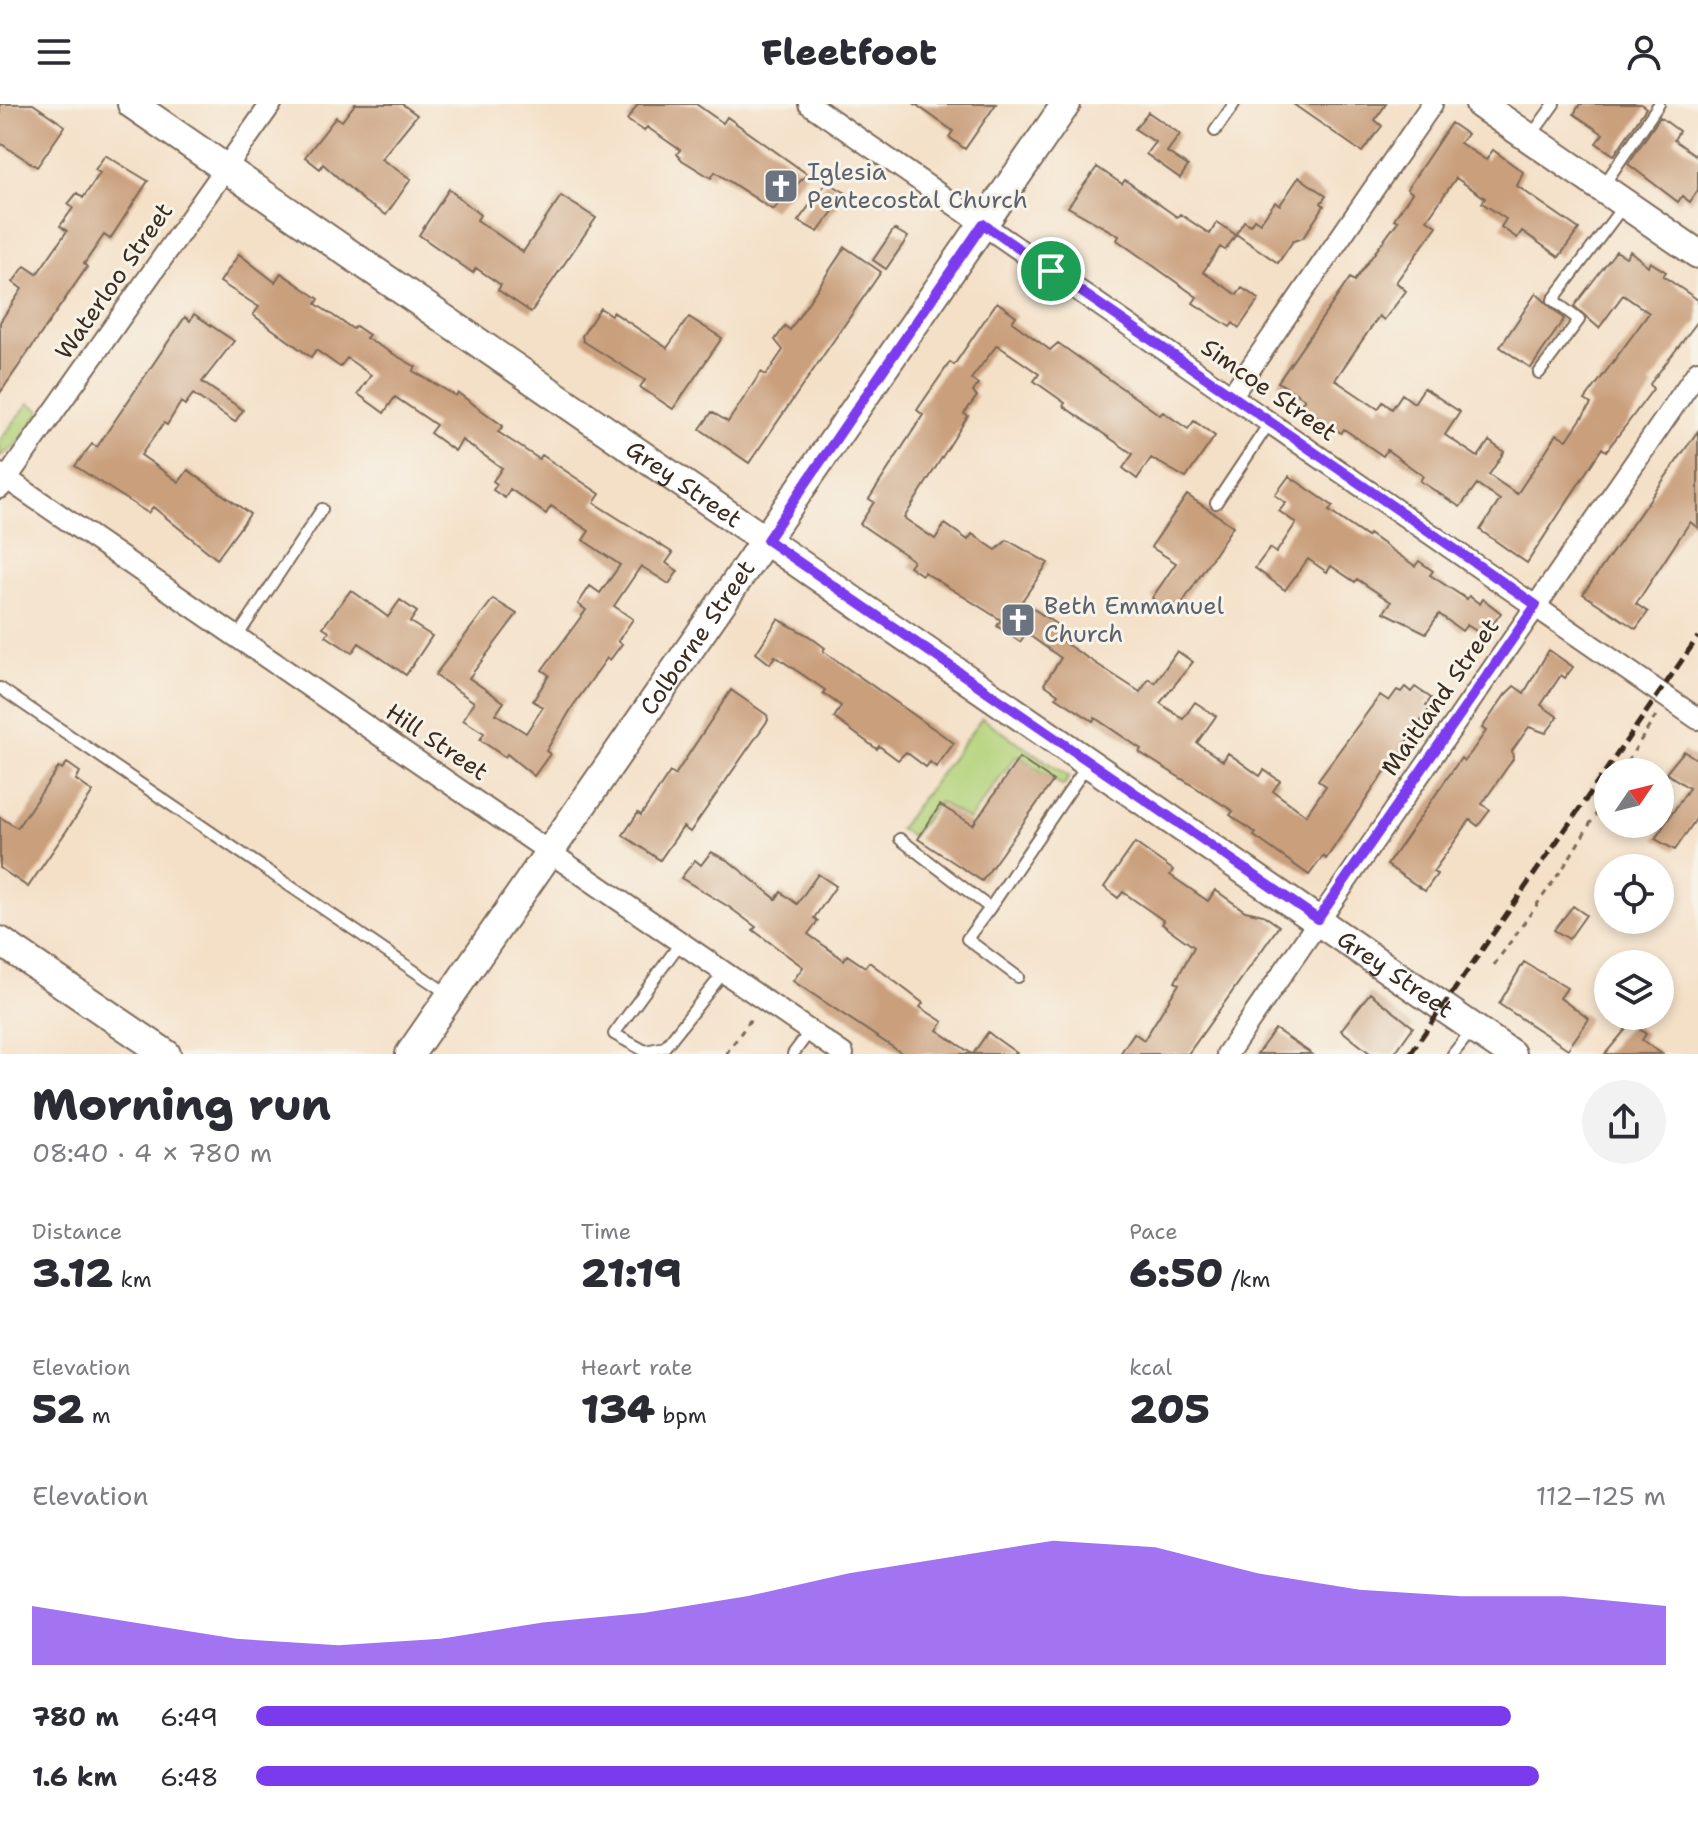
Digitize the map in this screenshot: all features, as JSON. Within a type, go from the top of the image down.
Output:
[{"type":"street","name":"Grey Street","points":[[132,104],[1511,1054]]},
{"type":"street","name":"Waterloo Street","points":[[2,481],[271,104]]},
{"type":"street","name":"Simcoe Street","points":[[809,104],[1698,719]]},
{"type":"street","name":"Colborne Street","points":[[410,1054],[553,853],[1066,104]]},
{"type":"street","points":[[1232,395],[1432,104]]},
{"type":"street","points":[[1480,104],[1698,254]]},
{"type":"street","name":"Maitland Street","points":[[1227,1054],[1698,371]]},
{"type":"street","name":"Hill Street","points":[[2,481],[237,637],[843,1054]]},
{"type":"street","points":[[0,941],[166,1054]]},
{"type":"lane","points":[[1215,131],[1234,104]]},
{"type":"lane","points":[[1529,138],[1554,104]]},
{"type":"lane","points":[[1601,188],[1659,104]]},
{"type":"lane","points":[[1539,373],[1579,320],[1553,300],[1625,204]]},
{"type":"lane","points":[[1216,503],[1270,422]]},
{"type":"lane","points":[[237,637],[322,509]]},
{"type":"lane","points":[[0,688],[451,996]]},
{"type":"lane","points":[[1018,977],[967,939],[1089,762]]},
{"type":"lane","points":[[900,839],[990,908]]},
{"type":"lane","points":[[681,942],[614,1034],[645,1051],[665,1047],[724,972]]},
{"type":"lane","points":[[1453,1054],[1473,1028]]},
{"type":"lane","points":[[793,1054],[810,1031]]},
{"type":"path","points":[[1630,758],[1668,697]]},
{"type":"path","points":[[1494,965],[1565,865],[1594,817]]},
{"type":"path","points":[[726,1054],[764,1000]]},
{"type":"green space","points":[[29,403],[41,411],[15,447],[0,456],[0,440]]},
{"type":"green space","points":[[982,718],[1069,777],[1063,786],[1017,755],[969,820],[939,802],[912,836],[899,829]]},
{"type":"building","points":[[0,104],[33,104],[65,126],[37,167],[0,143]]},
{"type":"building","points":[[355,104],[402,104],[417,115],[381,159],[411,179],[386,215],[365,202],[323,164],[320,169],[305,157],[336,117],[342,121]]},
{"type":"building","points":[[638,104],[696,104],[723,123],[727,117],[807,174],[773,210],[715,172],[711,178],[682,160],[677,154],[680,150],[647,127],[644,131],[627,120]]},
{"type":"building","points":[[915,104],[996,104],[965,149],[949,137],[953,131]]},
{"type":"building","points":[[1293,104],[1386,104],[1375,120],[1382,126],[1362,152]]},
{"type":"building","points":[[1580,104],[1641,104],[1646,108],[1614,155],[1596,143],[1603,134],[1574,114]]},
{"type":"building","points":[[1148,112],[1180,134],[1167,152],[1188,166],[1180,178],[1146,154],[1155,142],[1135,129]]},
{"type":"building","points":[[1660,117],[1679,131],[1674,140],[1698,157],[1698,190],[1690,202],[1682,196],[1678,202],[1628,164]]},
{"type":"building","points":[[1451,123],[1467,134],[1460,143],[1486,160],[1493,150],[1523,172],[1517,186],[1579,229],[1559,257],[1522,231],[1517,238],[1501,227],[1506,219],[1482,203],[1485,198],[1456,178],[1427,220],[1437,226],[1396,282],[1406,291],[1384,320],[1379,316],[1335,380],[1378,409],[1383,402],[1392,409],[1402,394],[1414,403],[1424,388],[1460,412],[1445,435],[1478,457],[1489,441],[1504,452],[1489,475],[1517,494],[1557,434],[1567,440],[1591,404],[1585,400],[1649,313],[1623,295],[1599,328],[1574,306],[1616,251],[1626,257],[1630,251],[1648,266],[1650,262],[1666,272],[1663,276],[1698,300],[1698,321],[1650,384],[1653,389],[1627,424],[1606,451],[1602,448],[1527,563],[1480,530],[1500,500],[1477,484],[1460,507],[1420,481],[1423,476],[1387,450],[1383,456],[1344,429],[1341,433],[1322,420],[1301,404],[1305,399],[1278,382],[1350,278],[1354,281],[1398,221],[1394,219],[1412,193],[1407,189]]},
{"type":"building","points":[[105,155],[148,181],[110,239],[104,235],[84,264],[87,267],[0,393],[0,322],[22,289],[13,282],[25,266],[37,274],[67,231],[60,226],[73,208],[68,204],[77,193],[83,198],[100,173],[95,170]]},
{"type":"building","points":[[1097,167],[1122,184],[1125,180],[1177,217],[1180,214],[1210,234],[1217,222],[1236,235],[1225,250],[1220,247],[1203,272],[1237,295],[1242,288],[1259,299],[1239,328],[1233,323],[1230,327],[1193,303],[1197,297],[1117,240],[1119,236],[1068,207]]},
{"type":"building","points":[[1299,177],[1326,196],[1321,203],[1324,206],[1303,238],[1293,241],[1278,263],[1236,234],[1244,221],[1250,225],[1254,219],[1260,223],[1275,202],[1280,205]]},
{"type":"building","points":[[827,182],[846,193],[818,232],[798,221]]},
{"type":"building","points":[[449,189],[480,215],[477,220],[523,252],[561,196],[596,218],[531,312],[498,290],[501,285],[476,268],[473,273],[419,235]]},
{"type":"building","points":[[894,229],[908,237],[886,269],[873,260]]},
{"type":"building","points":[[845,247],[881,272],[749,463],[700,429],[712,412],[728,422],[761,372],[766,375],[783,350],[775,340],[785,326],[790,330]]},
{"type":"building","points":[[239,254],[275,282],[281,273],[319,299],[316,304],[353,329],[356,326],[369,335],[366,338],[416,367],[413,371],[456,396],[458,393],[503,426],[498,432],[539,459],[542,455],[600,494],[594,503],[673,553],[666,563],[678,571],[669,584],[641,566],[614,606],[633,619],[618,641],[622,644],[610,660],[607,658],[573,706],[546,751],[550,754],[534,776],[507,754],[505,757],[480,740],[484,733],[463,720],[474,702],[435,675],[493,599],[517,614],[469,678],[504,702],[496,714],[526,733],[543,707],[533,701],[549,675],[542,670],[586,610],[578,604],[590,586],[600,593],[620,565],[583,540],[589,531],[551,506],[546,514],[510,489],[505,498],[493,490],[497,484],[493,481],[502,468],[462,440],[455,451],[430,433],[436,425],[395,397],[384,413],[358,394],[371,375],[347,358],[340,367],[316,350],[311,357],[253,315],[259,307],[220,282]]},
{"type":"building","points":[[1536,293],[1564,319],[1531,368],[1500,347]]},
{"type":"building","points":[[997,302],[1016,316],[1012,322],[1050,350],[1058,343],[1160,415],[1163,412],[1188,429],[1194,421],[1215,436],[1186,478],[1151,458],[1137,479],[1123,468],[1133,454],[1063,406],[1065,403],[1034,381],[1039,374],[997,345],[971,379],[978,384],[973,392],[977,396],[964,414],[968,416],[904,518],[935,539],[945,524],[968,540],[972,534],[996,550],[1007,540],[1048,563],[1022,601],[1066,631],[1060,640],[1140,692],[1149,679],[1155,683],[1177,651],[1193,662],[1160,703],[1183,719],[1195,702],[1216,716],[1197,743],[1223,761],[1228,753],[1260,776],[1264,770],[1280,781],[1273,791],[1306,815],[1326,786],[1318,780],[1380,695],[1389,701],[1397,690],[1401,692],[1405,687],[1411,692],[1415,687],[1431,698],[1426,705],[1430,708],[1402,748],[1404,750],[1393,767],[1390,764],[1326,859],[1323,856],[1309,875],[1254,836],[1256,833],[1230,815],[1233,811],[1139,752],[1141,749],[1095,718],[1093,721],[1056,697],[1058,694],[1044,684],[1061,658],[1026,633],[1020,642],[997,626],[1001,620],[924,572],[922,575],[909,566],[913,561],[907,556],[860,524],[874,502],[869,499],[923,415],[917,410],[950,362],[954,365]]},
{"type":"building","points":[[600,308],[611,315],[613,312],[667,348],[689,317],[722,338],[673,409],[640,387],[645,380],[583,341],[582,336]]},
{"type":"building","points":[[194,314],[234,341],[202,382],[243,410],[235,422],[193,394],[185,405],[181,402],[167,425],[164,423],[141,455],[179,482],[188,470],[250,514],[217,559],[153,507],[148,513],[75,466],[92,444],[97,447],[185,317],[190,321]]},
{"type":"building","points":[[1698,431],[1698,528],[1690,522],[1636,604],[1648,612],[1636,629],[1583,594]]},
{"type":"building","points":[[1289,476],[1333,506],[1329,511],[1367,537],[1369,534],[1415,566],[1419,561],[1433,571],[1430,575],[1467,599],[1469,596],[1480,604],[1483,599],[1501,613],[1484,636],[1467,625],[1462,631],[1439,614],[1426,633],[1384,612],[1391,602],[1357,579],[1355,582],[1331,566],[1327,572],[1308,559],[1285,590],[1255,568],[1270,548],[1276,553],[1296,523],[1279,511],[1286,503],[1275,495]]},
{"type":"building","points":[[1187,495],[1233,526],[1175,614],[1152,598],[1176,563],[1151,547]]},
{"type":"building","points":[[351,590],[388,617],[400,600],[417,612],[410,622],[432,636],[406,675],[359,643],[352,653],[326,636],[329,631],[323,627]]},
{"type":"building","points":[[778,619],[809,636],[825,648],[823,651],[954,743],[936,767],[930,762],[926,767],[906,752],[898,760],[879,746],[877,749],[834,718],[841,706],[823,693],[825,690],[775,656],[770,664],[756,653]]},
{"type":"building","points":[[1549,650],[1573,667],[1565,678],[1561,675],[1541,705],[1558,717],[1546,733],[1529,727],[1512,751],[1513,759],[1482,804],[1490,810],[1478,826],[1470,820],[1433,872],[1437,874],[1425,891],[1387,865],[1461,758],[1464,761],[1486,731],[1482,728],[1505,695],[1514,686],[1524,693]]},
{"type":"building","points":[[731,690],[767,715],[768,720],[690,832],[683,827],[660,860],[623,835],[638,813],[641,815],[670,772],[675,775]]},
{"type":"building","points":[[1684,751],[1698,760],[1698,816],[1675,850],[1655,839],[1674,838],[1674,810],[1689,788],[1674,778],[1674,763]]},
{"type":"building","points":[[1019,758],[1053,781],[982,881],[918,839],[940,805],[973,825]]},
{"type":"building","points":[[67,763],[80,772],[76,780],[93,792],[28,887],[0,868],[0,817],[17,828],[59,767],[62,769]]},
{"type":"building","points":[[1135,843],[1173,870],[1170,875],[1208,901],[1215,890],[1245,911],[1263,915],[1279,926],[1188,1054],[1120,1054],[1134,1033],[1144,1040],[1179,984],[1175,982],[1194,947],[1123,892],[1118,898],[1104,887]]},
{"type":"building","points":[[711,852],[729,861],[776,899],[781,892],[797,904],[818,874],[836,886],[814,918],[818,921],[808,934],[844,960],[847,955],[865,967],[869,962],[923,1003],[920,1007],[943,1022],[937,1030],[972,1054],[903,1054],[793,981],[803,967],[753,930],[756,927],[729,907],[681,878],[695,860],[701,865]]},
{"type":"building","points":[[1573,906],[1586,915],[1569,939],[1554,930]]},
{"type":"building","points":[[1524,962],[1567,988],[1560,998],[1589,1019],[1568,1049],[1499,1004]]},
{"type":"building","points":[[1370,993],[1413,1027],[1394,1054],[1371,1054],[1341,1030]]},
{"type":"building","points":[[1275,1029],[1312,1054],[1257,1054]]},
{"type":"building","points":[[1625,1030],[1641,1030],[1646,1034],[1642,1040],[1662,1054],[1605,1054]]},
{"type":"building","points":[[988,1032],[993,1036],[1018,1054],[973,1054]]},
{"type":"railway","points":[[1410,1054],[1698,637]]},
{"type":"place","name":"Iglesia Pentecostal Church","points":[[781,186]]},
{"type":"place","name":"Beth Emmanuel Church","points":[[1018,620]]},
{"type":"route","points":[[983,224],[1051,271],[1536,605],[1318,919],[767,540],[983,224]]}]
